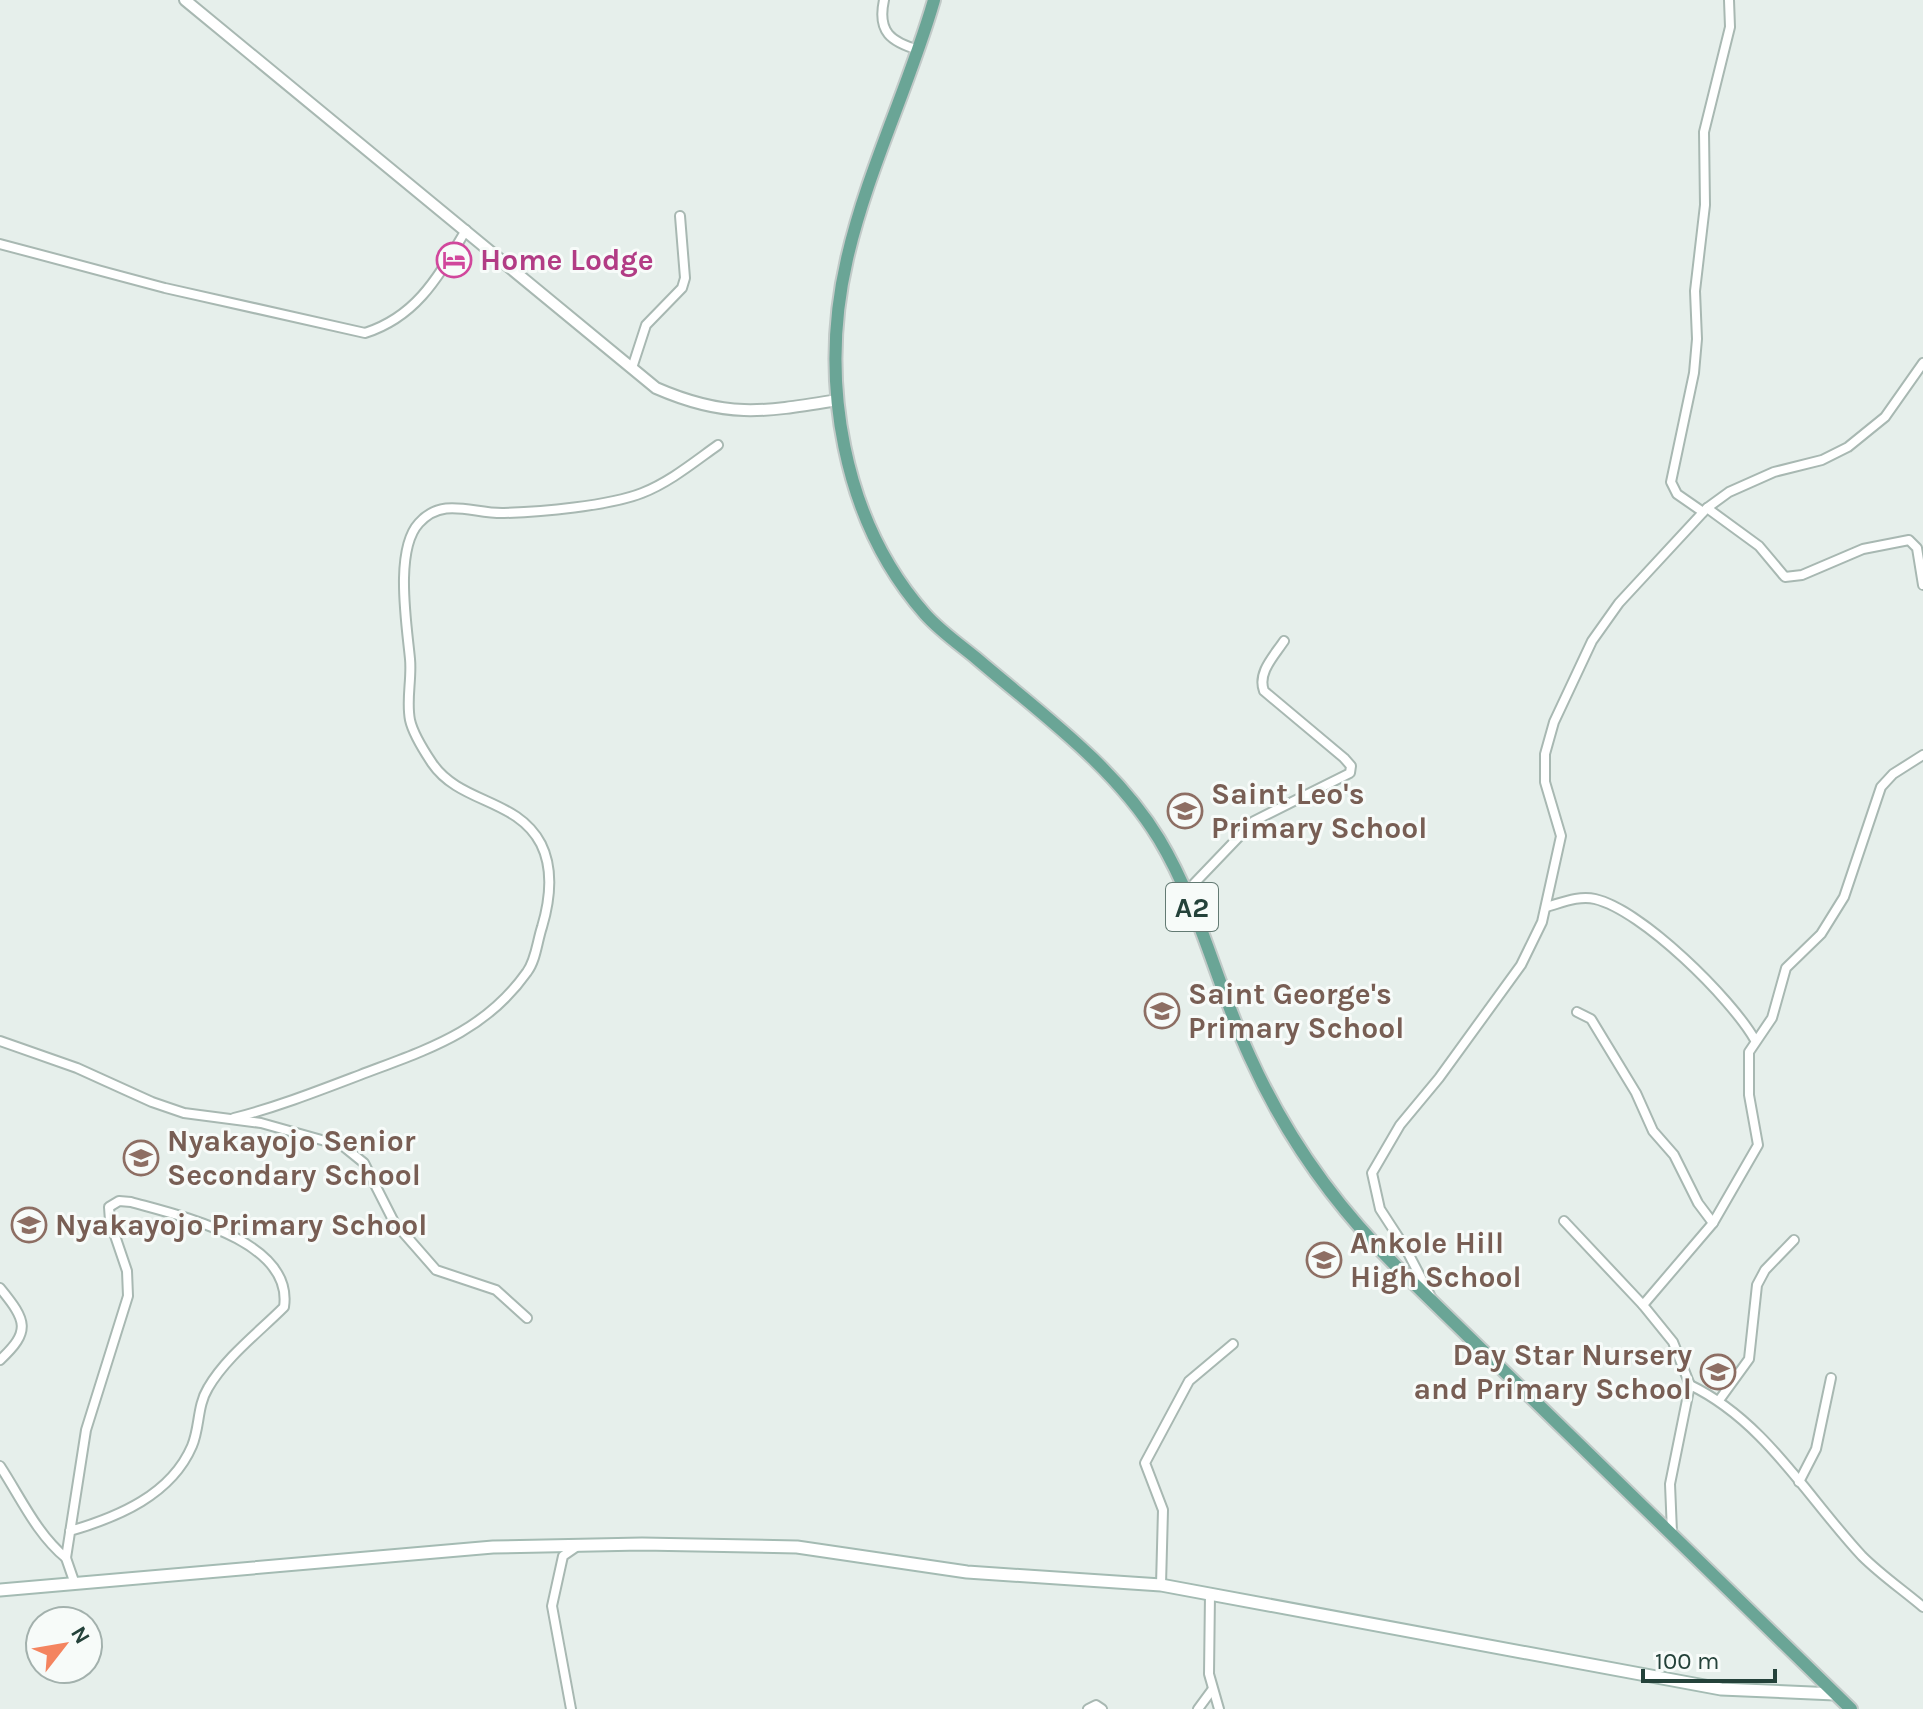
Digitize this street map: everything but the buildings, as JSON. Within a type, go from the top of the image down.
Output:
[{"type":"main road","name":"A2","points":[[934,0],[847,258],[837,315],[838,400],[849,472],[867,520],[888,562],[926,615],[1073,740],[1120,787],[1158,838],[1186,892],[1249,1056],[1305,1157],[1347,1213],[1851,1709]]},
{"type":"main road","points":[[0,1590],[403,1554],[580,1545],[797,1547],[967,1572],[1161,1585],[1721,1689],[1835,1694]]},
{"type":"street","points":[[185,0],[656,388],[692,404],[723,411],[797,407],[838,400]]},
{"type":"street","points":[[884,0],[881,16],[885,34],[896,43],[919,50]]},
{"type":"street","points":[[1730,0],[1730,27],[1704,132],[1705,205],[1695,291],[1696,350],[1671,482],[1677,494],[1759,546],[1785,577],[1802,575],[1863,549],[1909,540],[1917,548],[1923,585]]},
{"type":"street","points":[[632,368],[646,325],[682,288],[685,278],[680,216]]},
{"type":"street","points":[[0,244],[165,288],[365,333],[387,324],[425,296],[466,230]]},
{"type":"street","points":[[1434,1301],[1380,1209],[1372,1173],[1400,1125],[1439,1078],[1521,965],[1546,907],[1561,836],[1545,782],[1545,754],[1554,722],[1592,641],[1619,603],[1705,510],[1729,492],[1774,472],[1822,460],[1848,447],[1885,417],[1923,363]]},
{"type":"street","points":[[234,1118],[280,1106],[442,1045],[484,1017],[527,972],[533,960],[550,889],[548,861],[541,843],[520,817],[454,786],[444,778],[410,721],[410,660],[404,589],[407,555],[417,524],[434,511],[456,506],[506,513],[586,505],[639,494],[667,481],[718,445]]},
{"type":"street","points":[[1186,892],[1254,821],[1350,773],[1351,766],[1344,758],[1264,691],[1261,682],[1264,672],[1284,641]]},
{"type":"street","points":[[1643,1305],[1713,1223],[1758,1145],[1747,1071],[1749,1052],[1772,1018],[1786,968],[1821,934],[1844,897],[1881,787],[1893,774],[1923,755]]},
{"type":"street","points":[[1546,907],[1593,898],[1619,911],[1663,940],[1696,970],[1732,1007],[1755,1040]]},
{"type":"street","points":[[1577,1012],[1591,1019],[1636,1093],[1653,1131],[1674,1155],[1698,1203],[1713,1223]]},
{"type":"street","points":[[0,1041],[77,1068],[184,1113],[234,1118],[343,1146],[364,1163],[394,1222],[436,1270],[496,1290],[527,1318]]},
{"type":"street","points":[[70,1531],[98,1523],[136,1505],[180,1469],[194,1443],[199,1406],[209,1386],[284,1307],[286,1294],[281,1279],[249,1245],[213,1228],[131,1202],[119,1201],[109,1207],[110,1221],[127,1271],[128,1296],[86,1430],[70,1531],[66,1558],[75,1584]]},
{"type":"street","points":[[1564,1221],[1643,1305],[1673,1342],[1690,1385],[1672,1473],[1672,1532]]},
{"type":"street","points":[[1720,1399],[1749,1359],[1757,1285],[1765,1270],[1794,1240]]},
{"type":"street","points":[[0,1288],[16,1313],[23,1334],[0,1360]]},
{"type":"street","points":[[1161,1585],[1163,1510],[1145,1463],[1189,1381],[1233,1344]]},
{"type":"street","points":[[1799,1482],[1816,1449],[1831,1378]]},
{"type":"street","points":[[1690,1385],[1720,1399],[1751,1427],[1873,1567],[1923,1607]]},
{"type":"street","points":[[0,1466],[35,1524],[51,1546],[66,1558]]},
{"type":"street","points":[[571,1709],[552,1606],[563,1556],[580,1545]]},
{"type":"street","points":[[1210,1594],[1208,1653],[1212,1690],[1219,1709]]},
{"type":"street","points":[[1198,1709],[1212,1690]]},
{"type":"street","points":[[1088,1709],[1096,1705],[1102,1709]]},
{"type":"place","name":"Home Lodge","points":[[454,260]]},
{"type":"place","name":"Saint Leo's Primary School","points":[[1185,811]]},
{"type":"place","name":"Saint George's Primary School","points":[[1162,1011]]},
{"type":"place","name":"Nyakayojo Senior Secondary School","points":[[141,1158]]},
{"type":"place","name":"Nyakayojo Primary School","points":[[29,1225]]},
{"type":"place","name":"Ankole Hill High School","points":[[1324,1260]]},
{"type":"place","name":"Day Star Nursery and Primary School","points":[[1718,1372]]}]
